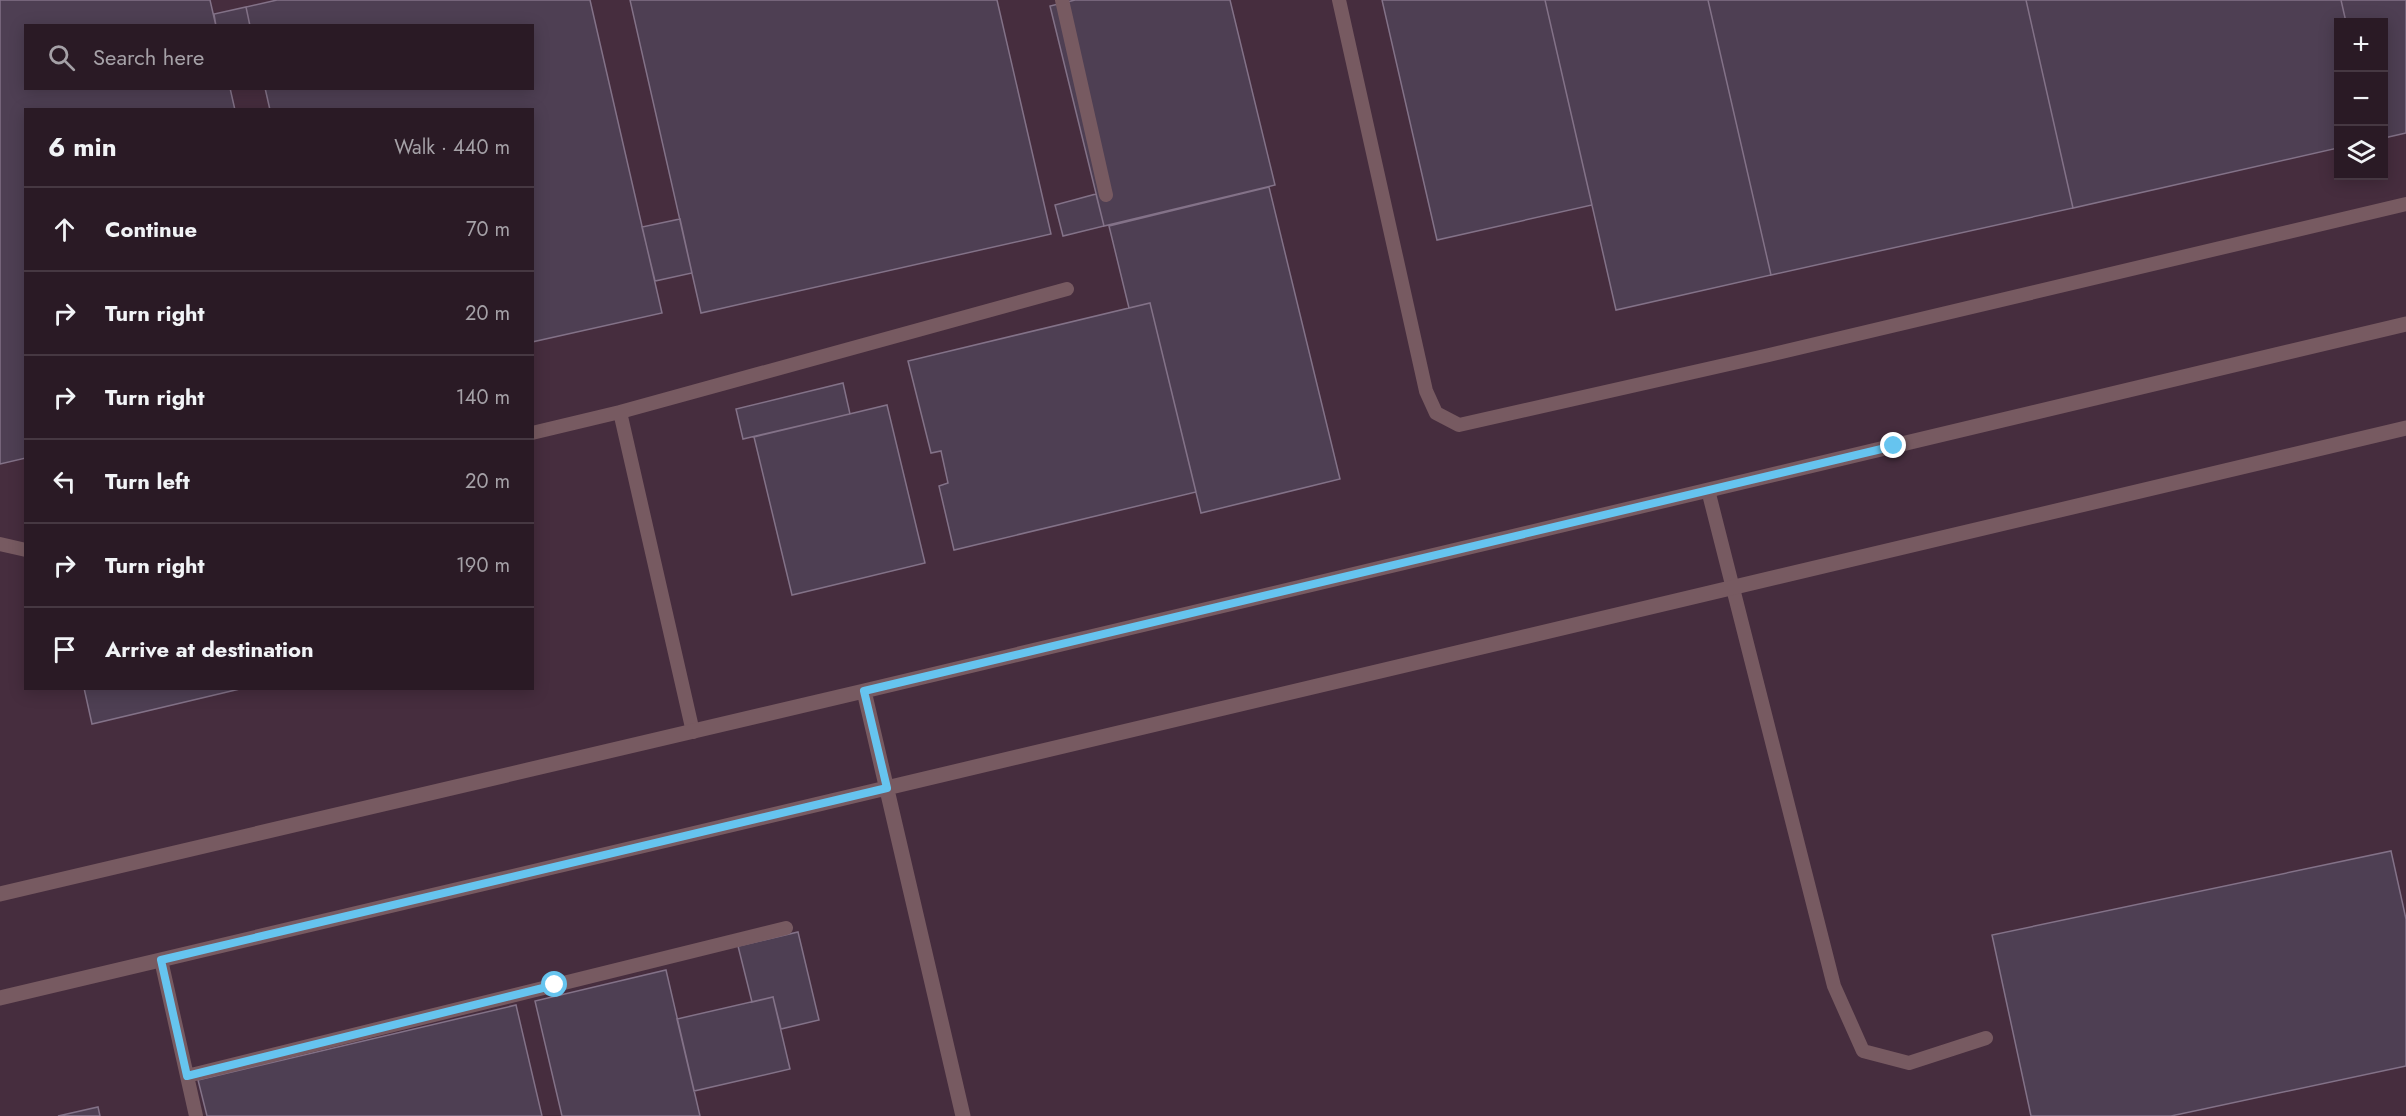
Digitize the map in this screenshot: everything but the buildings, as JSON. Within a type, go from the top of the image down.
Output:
[{"type":"street","points":[[1,891],[693,732],[2406,324]]},
{"type":"street","points":[[0,998],[2406,428]]},
{"type":"street","points":[[864,691],[963,1116]]},
{"type":"lane","points":[[1062,0],[1106,195]]},
{"type":"lane","points":[[1339,0],[1426,391],[1436,413],[1459,425],[2406,204]]},
{"type":"lane","points":[[534,433],[620,412],[1067,289]]},
{"type":"lane","points":[[620,412],[693,732]]},
{"type":"lane","points":[[1708,490],[1834,986],[1863,1051],[1909,1063],[1986,1038]]},
{"type":"lane","points":[[0,544],[24,550]]},
{"type":"lane","points":[[187,1076],[786,928]]},
{"type":"lane","points":[[161,960],[196,1116]]},
{"type":"shaded area","points":[[0,0],[2406,0],[2406,1116],[0,1116]]},
{"type":"route","points":[[555,985],[187,1076],[161,960],[887,788],[864,691],[1894,446]]}]
